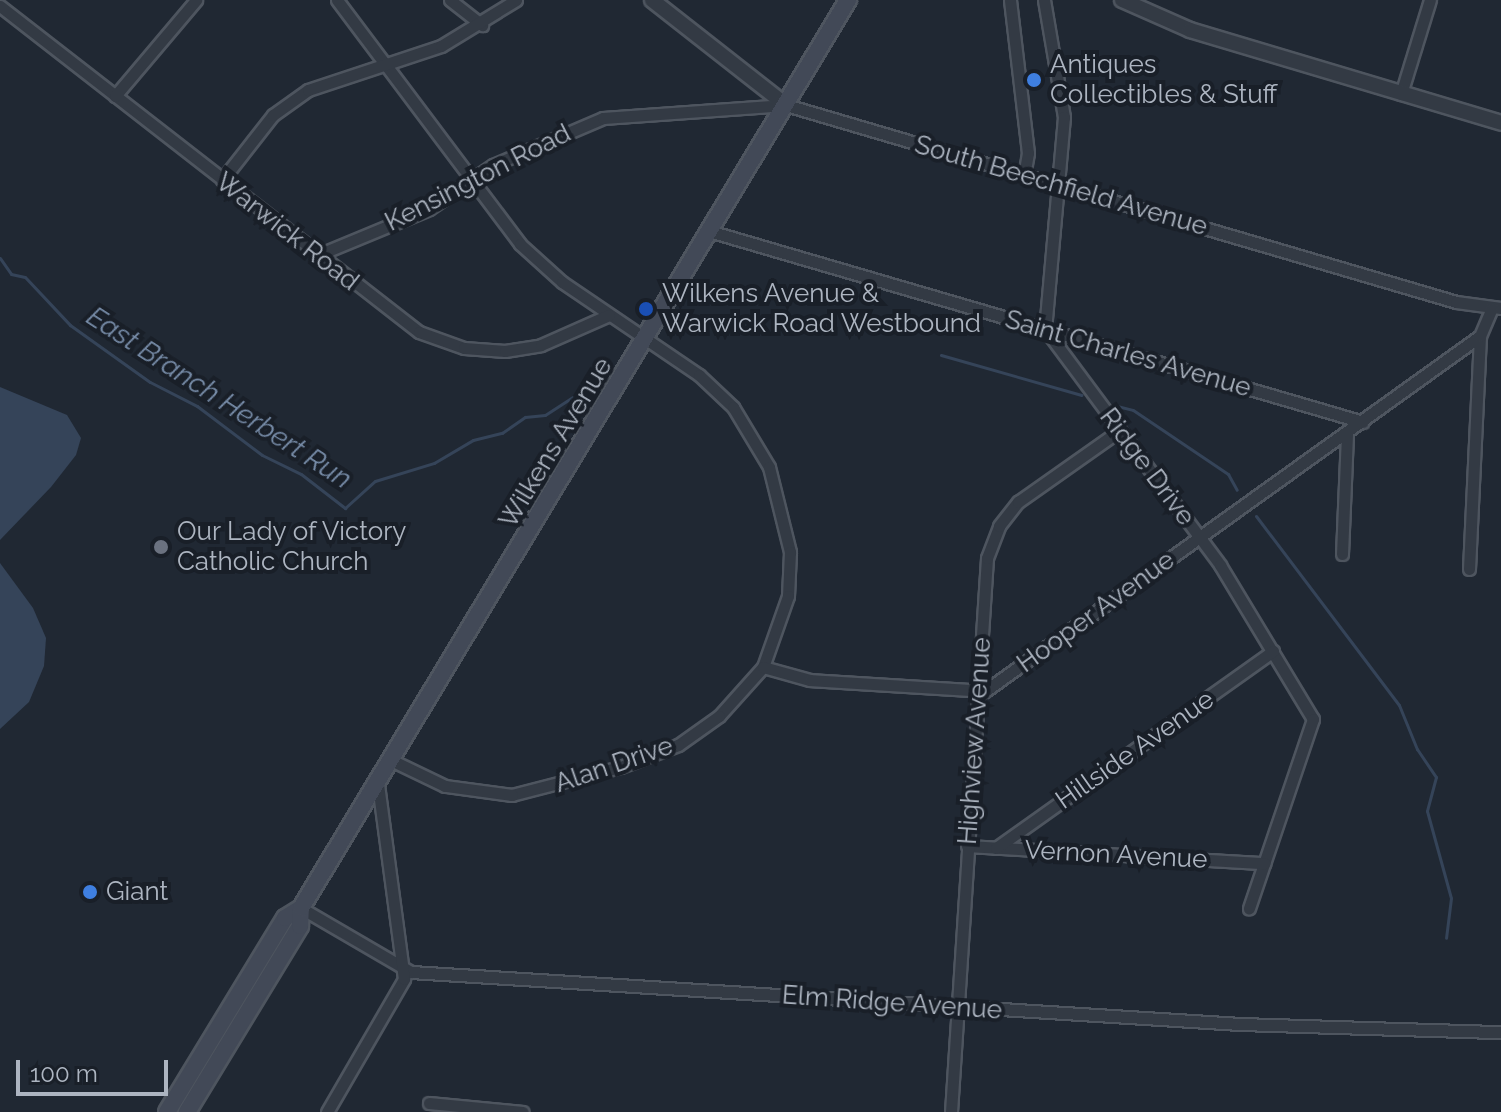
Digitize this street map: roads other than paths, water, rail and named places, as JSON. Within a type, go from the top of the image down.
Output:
[{"type":"main road","name":"Wilkens Avenue","points":[[167,1112],[285,918],[301,908],[378,784],[848,0]]},
{"type":"main road","name":"Wilkens Avenue","points":[[187,1112],[300,926],[301,908]]},
{"type":"street","points":[[115,96],[196,0]]},
{"type":"street","name":"Alan Drive","points":[[337,0],[468,182],[537,261],[609,315],[699,375],[733,407],[760,446],[780,495],[790,552],[788,596],[763,667],[719,716],[678,745],[532,792],[469,793],[391,760]]},
{"type":"street","points":[[450,0],[482,25]]},
{"type":"street","points":[[222,180],[273,115],[290,101],[330,81],[441,46],[482,25],[516,0]]},
{"type":"street","name":"South Beechfield Avenue","points":[[652,0],[786,105],[1456,302],[1496,308]]},
{"type":"street","points":[[1010,0],[1028,153],[1024,175]]},
{"type":"street","points":[[1044,0],[1063,103],[1045,329]]},
{"type":"street","points":[[1122,0],[1190,30],[1501,123]]},
{"type":"street","points":[[1401,94],[1430,0]]},
{"type":"street","name":"Warwick Road","points":[[0,6],[401,321],[464,348],[523,349],[609,315]]},
{"type":"street","name":"Kensington Road","points":[[318,255],[429,209],[530,146],[603,118],[786,105]]},
{"type":"street","name":"Saint Charles Avenue","points":[[709,231],[1363,422]]},
{"type":"street","points":[[1469,569],[1480,336],[1496,308]]},
{"type":"street","name":"Ridge Drive","points":[[1045,329],[1200,538],[1313,719],[1249,908]]},
{"type":"street","name":"Hooper Avenue","points":[[978,691],[985,691],[1480,336]]},
{"type":"street","name":"Highview Avenue","points":[[951,1112],[987,558],[999,526],[1018,502],[1120,430]]},
{"type":"street","points":[[1342,554],[1347,434]]},
{"type":"street","name":"Hillside Avenue","points":[[996,848],[1273,651]]},
{"type":"street","points":[[763,667],[810,680],[978,691]]},
{"type":"street","points":[[327,1112],[404,979],[378,784]]},
{"type":"street","name":"Vernon Avenue","points":[[967,846],[1265,863]]},
{"type":"street","name":"Elm Ridge Avenue","points":[[301,908],[411,972],[958,1008],[1325,1028],[1501,1032]]},
{"type":"street","points":[[429,1103],[523,1112]]},
{"type":"water","points":[[0,387],[67,415],[81,438],[76,455],[51,487],[0,540]]},
{"type":"water","points":[[0,563],[33,608],[46,638],[44,666],[29,702],[0,729]]},
{"type":"waterway","name":"East Branch Herbert Run","points":[[0,258],[11,274],[25,277],[70,325],[150,382],[197,406],[262,455],[301,474],[345,508],[375,481],[434,463],[473,440],[502,433],[525,417],[545,415],[602,378]]},
{"type":"waterway","name":"East Branch Herbert Run","points":[[941,355],[1081,395]]},
{"type":"waterway","name":"East Branch Herbert Run","points":[[1117,406],[1133,410],[1228,474],[1237,490]]},
{"type":"waterway","name":"East Branch Herbert Run","points":[[1256,516],[1399,705],[1417,749],[1436,777],[1427,811],[1451,898],[1446,938]]},
{"type":"place","name":"Antiques Collectibles & Stuff","points":[[1034,80]]},
{"type":"place","name":"Wilkens Avenue & Warwick Road Westbound","points":[[646,309]]},
{"type":"place","name":"Our Lady of Victory Catholic Church","points":[[161,547]]},
{"type":"place","name":"Giant","points":[[90,892]]}]
